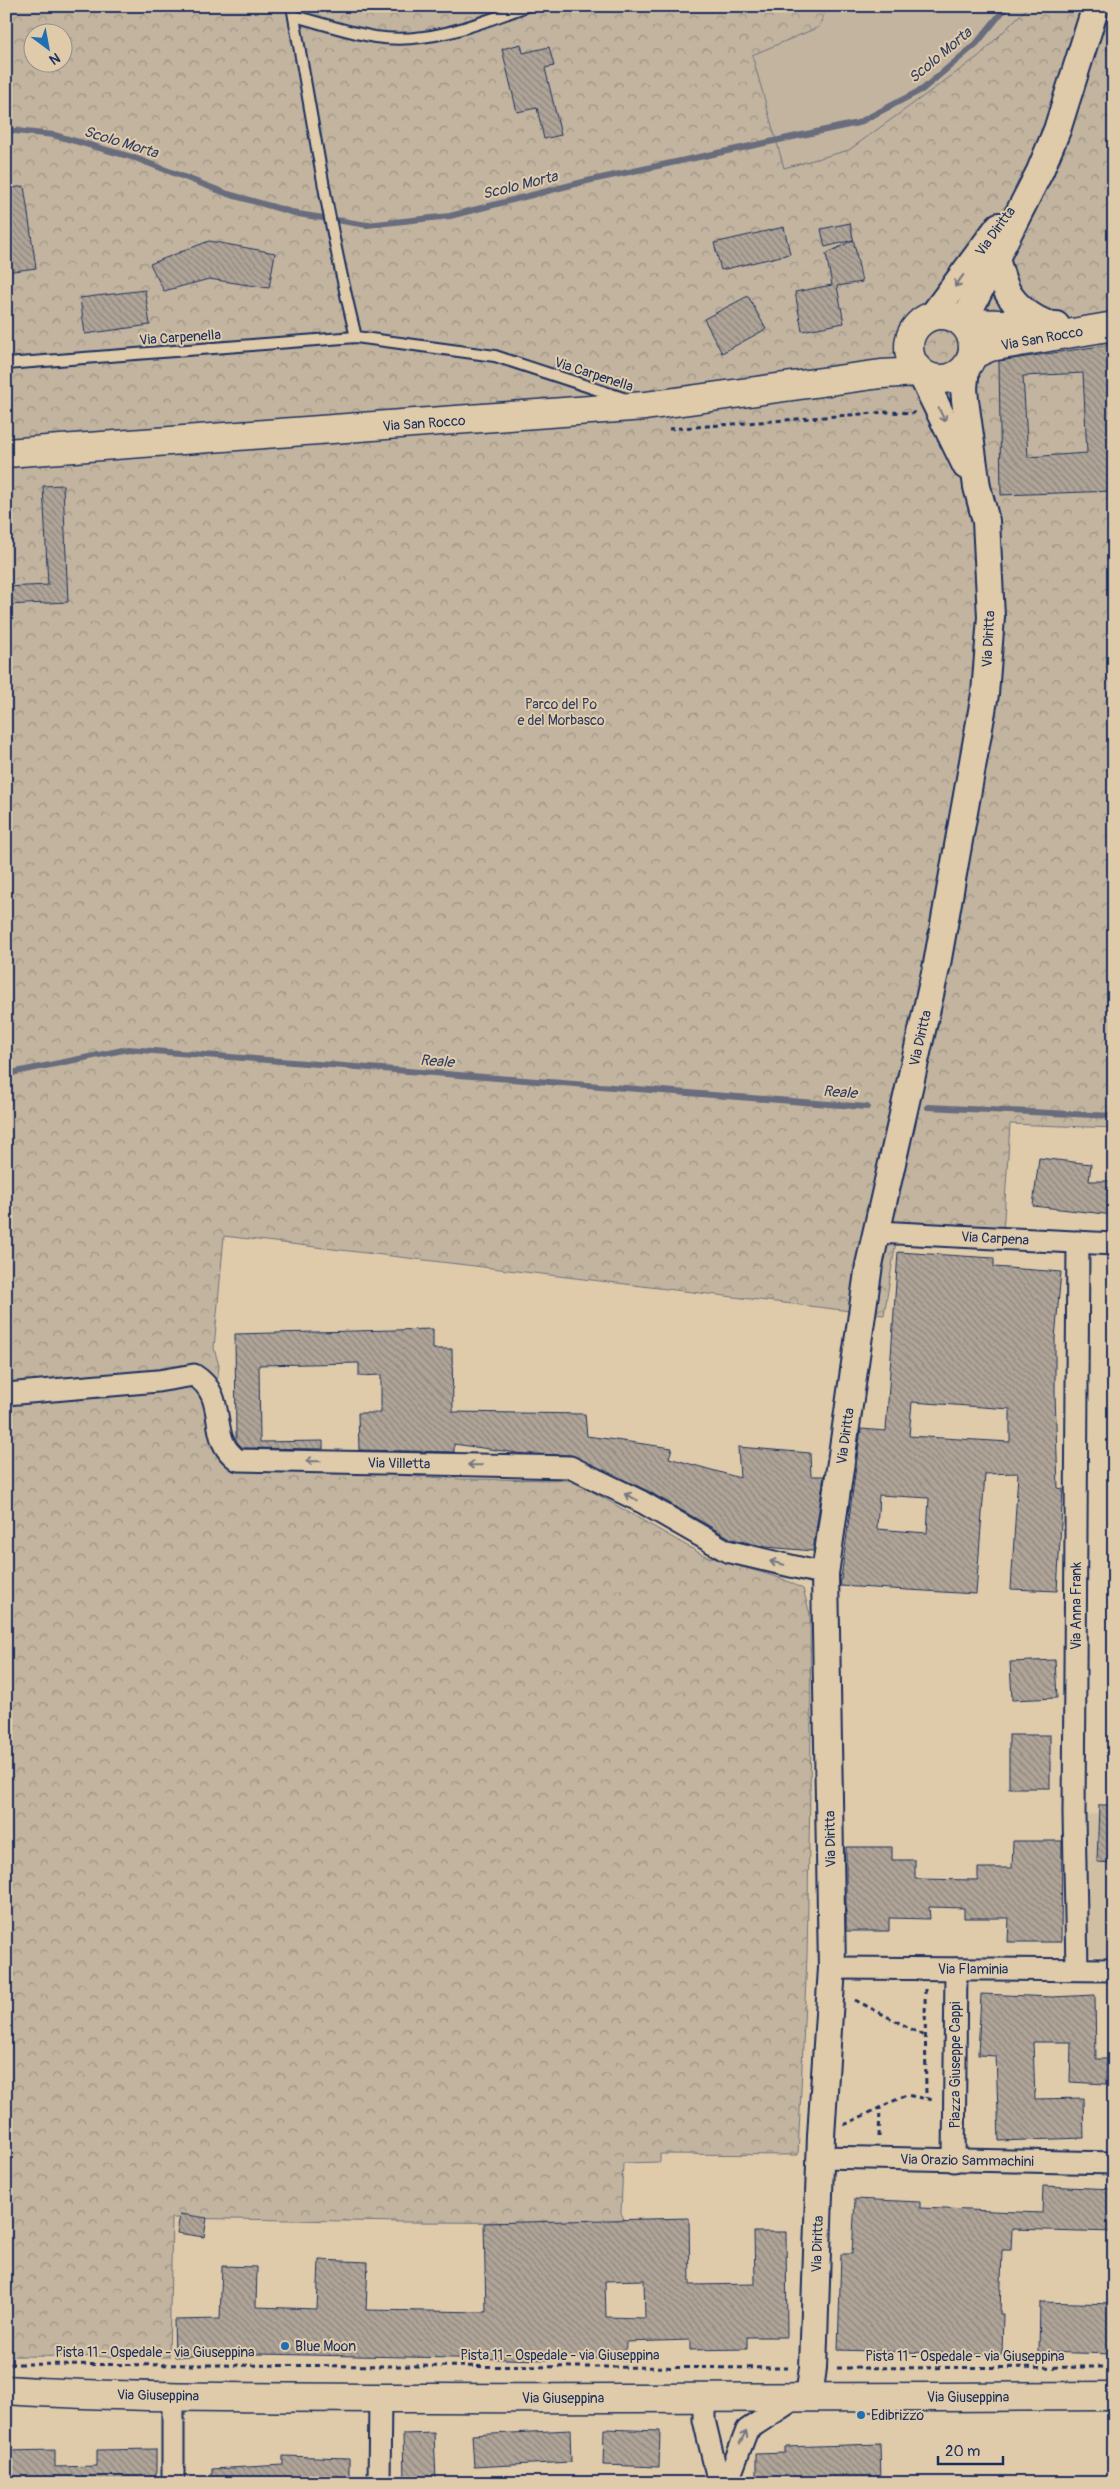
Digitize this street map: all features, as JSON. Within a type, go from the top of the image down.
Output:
[{"type":"main road","points":[[933,315],[954,317],[963,323],[972,337],[969,361],[958,374],[939,379],[914,360],[910,337],[923,320],[933,315]]},
{"type":"main road","name":"Via San Rocco","points":[[963,323],[1048,325]]},
{"type":"main road","name":"Via San Rocco","points":[[969,361],[990,347],[1114,325]]},
{"type":"main road","name":"Via San Rocco","points":[[6,453],[646,406],[841,380],[914,360]]},
{"type":"main road","name":"Via Giuseppina","points":[[8,2391],[173,2396],[380,2398],[704,2399],[1114,2396]]},
{"type":"street","name":"Via Diritta","points":[[963,323],[1040,171],[1057,130],[1096,6]]},
{"type":"street","name":"Via Diritta","points":[[933,315],[1040,171]]},
{"type":"street","name":"Via San Rocco","points":[[996,259],[1010,295],[1025,311],[1048,325],[1114,325]]},
{"type":"street","name":"Via Diritta","points":[[914,360],[977,487]]},
{"type":"street","name":"Via Diritta","points":[[803,2398],[813,2368],[821,2146],[844,1968],[825,1574],[869,1264],[937,964],[985,694],[991,617],[986,521],[977,487],[964,388],[969,361]]},
{"type":"street","name":"Via Carpena","points":[[876,1232],[1114,1244]]},
{"type":"street","name":"Via Anna Frank","points":[[1077,1969],[1074,1814],[1078,1242]]},
{"type":"street","name":"Via Villetta","points":[[6,1394],[158,1381],[194,1375],[204,1382],[214,1395],[218,1425],[225,1447],[238,1460],[570,1467],[642,1502],[727,1551],[825,1574]]},
{"type":"street","name":"Via Flaminia","points":[[844,1968],[1114,1970]]},
{"type":"street","name":"Piazza Giuseppe Cappi","points":[[954,2160],[956,1968]]},
{"type":"street","name":"Via Orazio Sammachini","points":[[821,2146],[878,2159],[1114,2163]]},
{"type":"street","points":[[173,2396],[173,2483]]},
{"type":"street","points":[[379,2483],[380,2398]]},
{"type":"street","points":[[727,2483],[747,2430],[803,2398]]},
{"type":"street","points":[[704,2399],[704,2420],[719,2483]]},
{"type":"lane","points":[[356,337],[337,262],[334,233],[293,11],[376,37],[415,39],[460,31],[527,6]]},
{"type":"lane","name":"Via Carpenella","points":[[6,364],[356,337],[495,356],[646,406]]},
{"type":"path","points":[[844,1968],[855,2002],[925,2036]]},
{"type":"path","points":[[925,1969],[926,2098]]},
{"type":"path","points":[[821,2146],[880,2108],[906,2095],[955,2105]]},
{"type":"path","points":[[878,2159],[880,2108]]},
{"type":"path","name":"Pista 11 - Ospedale - via Giuseppina","points":[[6,2364],[813,2368],[1114,2367]]},
{"type":"shaded area","points":[[1114,1813],[1114,1957],[1072,1955],[1082,1815]]},
{"type":"green space","name":"Parco del Po e del Morbasco","points":[[6,6],[1114,6],[1114,1128],[1010,1124],[1003,1234],[898,1229],[884,1315],[224,1236],[214,1348],[219,1366],[211,1443],[221,1458],[231,1465],[461,1479],[572,1480],[703,1555],[783,1579],[803,1589],[810,1614],[811,1735],[807,1957],[798,2155],[660,2154],[660,2162],[623,2163],[621,2213],[626,2223],[172,2218],[169,2357],[6,2356]]},
{"type":"green space","points":[[827,6],[1029,6],[979,56],[849,150],[784,168],[752,55],[819,27]]},
{"type":"building","points":[[521,44],[523,53],[549,47],[554,66],[545,68],[561,135],[544,139],[537,108],[517,112],[502,49]]},
{"type":"building","points":[[24,186],[36,268],[6,272],[6,189]]},
{"type":"building","points":[[850,223],[862,282],[837,286],[844,323],[802,331],[795,292],[832,285],[826,254],[853,240],[825,247],[821,229]]},
{"type":"building","points":[[784,227],[790,254],[721,270],[714,243]]},
{"type":"building","points":[[209,241],[275,253],[269,288],[209,279],[164,291],[150,264]]},
{"type":"building","points":[[145,290],[150,325],[85,334],[80,298]]},
{"type":"building","points":[[748,296],[766,329],[722,353],[704,319]]},
{"type":"building","points":[[1114,344],[1114,491],[1001,495],[999,361]],"holes":[[[1083,373],[1087,453],[1028,457],[1023,376]]]},
{"type":"building","points":[[63,485],[68,602],[6,605],[6,587],[48,585],[43,486]]},
{"type":"building","points":[[1039,1158],[1091,1164],[1089,1181],[1114,1181],[1114,1215],[1033,1206]]},
{"type":"building","points":[[898,1252],[994,1258],[994,1267],[1061,1272],[1055,1339],[1058,1488],[1063,1489],[1057,1591],[1011,1589],[1018,1473],[985,1474],[976,1594],[840,1586],[861,1429],[886,1431]],"holes":[[[912,1402],[1010,1409],[1010,1442],[909,1436]],[[879,1495],[929,1498],[927,1533],[877,1529]]]},
{"type":"building","points":[[433,1329],[433,1349],[452,1349],[453,1412],[585,1414],[587,1436],[672,1448],[669,1458],[740,1478],[738,1447],[810,1453],[811,1476],[824,1476],[813,1551],[766,1547],[732,1539],[648,1491],[571,1455],[524,1454],[454,1444],[454,1452],[359,1450],[358,1413],[381,1413],[381,1375],[359,1376],[359,1363],[259,1365],[260,1442],[323,1441],[323,1449],[243,1448],[236,1440],[235,1334]]},
{"type":"building","points":[[1055,1660],[1057,1698],[1012,1700],[1010,1662]]},
{"type":"building","points":[[1009,1735],[1050,1735],[1050,1788],[1009,1788]]},
{"type":"building","points":[[1099,1805],[1114,1805],[1114,1863],[1097,1862]]},
{"type":"building","points":[[1013,1841],[1062,1841],[1061,1942],[1008,1942],[1009,1918],[964,1918],[964,1908],[929,1907],[930,1919],[889,1918],[889,1931],[846,1931],[846,1847],[892,1847],[892,1860],[915,1860],[915,1879],[978,1880],[978,1868],[1012,1868]]},
{"type":"building","points":[[981,1994],[1052,1997],[1095,1995],[1096,2059],[1107,2059],[1106,2084],[1070,2082],[1071,2042],[1033,2042],[1035,2099],[1083,2098],[1084,2138],[999,2141],[996,2056],[978,2055]]},
{"type":"building","points":[[1043,2186],[1114,2189],[1114,2232],[1012,2229],[1011,2250],[1002,2250],[1000,2314],[1003,2314],[1002,2355],[838,2350],[841,2254],[852,2254],[855,2199],[920,2202],[920,2208],[1042,2213]]},
{"type":"building","points":[[180,2214],[207,2218],[204,2237],[177,2233]]},
{"type":"building","points":[[689,2218],[690,2285],[755,2284],[754,2232],[786,2232],[787,2337],[747,2337],[747,2349],[690,2350],[690,2340],[626,2342],[625,2360],[552,2357],[552,2360],[210,2353],[210,2355],[175,2357],[174,2320],[220,2319],[222,2266],[257,2267],[256,2307],[317,2309],[319,2260],[368,2262],[366,2310],[486,2312],[484,2223]],"holes":[[[644,2280],[645,2318],[606,2317],[605,2281]]]},
{"type":"building","points":[[1040,2302],[1114,2304],[1114,2354],[1039,2352]]},
{"type":"building","points":[[604,2429],[660,2431],[659,2467],[603,2465]]},
{"type":"building","points":[[570,2430],[571,2462],[474,2467],[472,2435]]},
{"type":"building","points":[[434,2433],[436,2480],[404,2482],[403,2434]]},
{"type":"building","points":[[880,2444],[881,2483],[756,2483],[756,2454],[785,2453],[785,2447]]},
{"type":"building","points":[[156,2449],[156,2483],[6,2483],[6,2451],[55,2450],[55,2467],[97,2466],[97,2450]]},
{"type":"building","points":[[283,2456],[349,2458],[349,2483],[212,2483],[212,2469],[283,2465]]},
{"type":"waterway","name":"Scolo Morta","points":[[6,130],[54,135],[135,158],[228,194],[298,214],[367,225],[450,216],[587,181],[858,123],[923,89],[976,44],[1007,6]]},
{"type":"waterway","name":"Reale","points":[[6,1074],[128,1049],[867,1107]]},
{"type":"waterway","name":"Reale","points":[[928,1107],[1114,1116]]},
{"type":"place","name":"Blue Moon","points":[[285,2346]]},
{"type":"place","name":"Edibrizzo","points":[[861,2415]]}]
